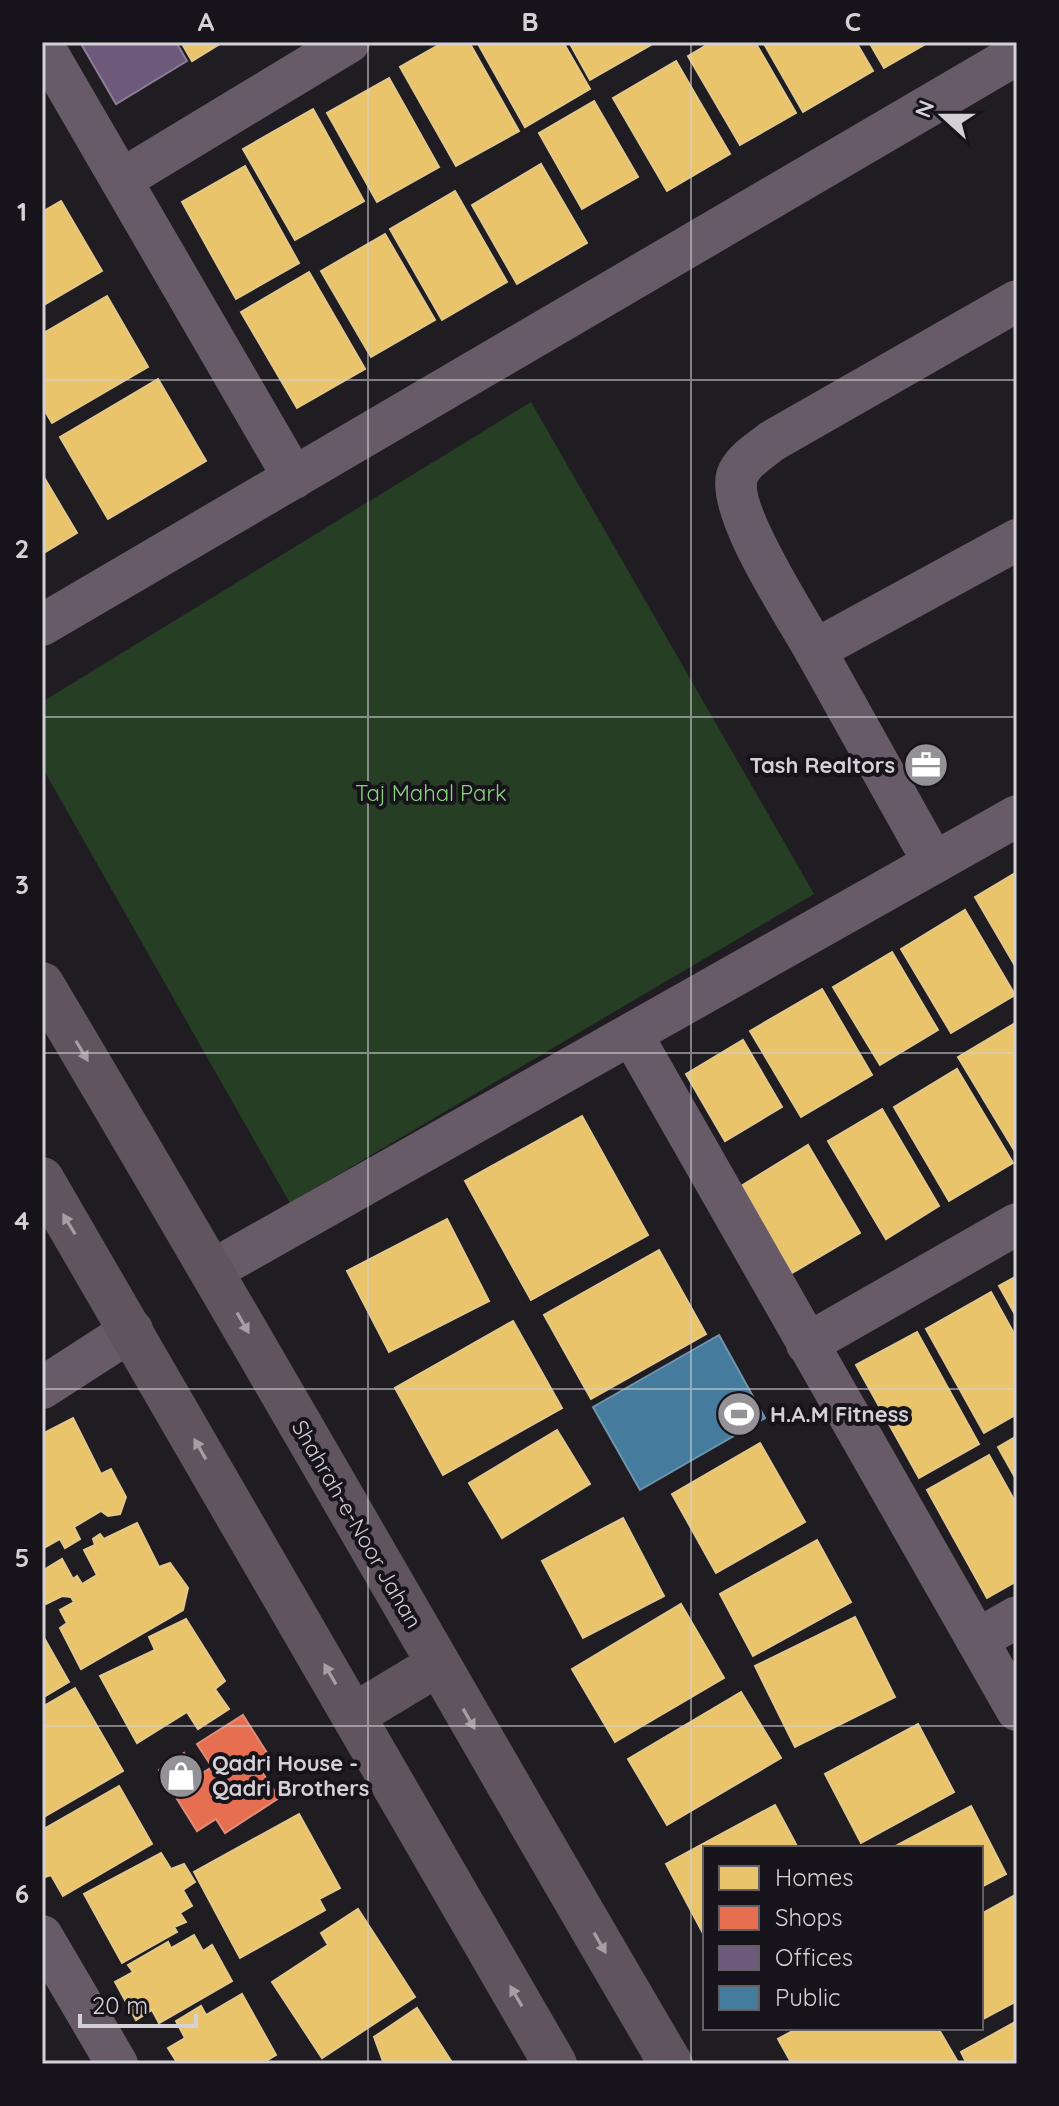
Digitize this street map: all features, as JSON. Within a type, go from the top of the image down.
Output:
[{"type":"main road","name":"Shahrah-e-Noor Jahan","points":[[42,984],[213,1270],[437,1665],[671,2064]]},
{"type":"main road","points":[[42,1179],[555,2064]]},
{"type":"main road","points":[[354,1715],[437,1665]]},
{"type":"street","points":[[121,180],[349,42]]},
{"type":"street","points":[[42,44],[294,478]]},
{"type":"street","points":[[42,625],[1017,54]]},
{"type":"street","points":[[934,863],[745,524],[738,500],[737,476],[748,459],[772,441],[1017,301]]},
{"type":"street","points":[[815,650],[1017,540]]},
{"type":"street","points":[[213,1270],[1017,816]]},
{"type":"street","points":[[632,1035],[1017,1710]]},
{"type":"street","points":[[807,1344],[1017,1224]]},
{"type":"street","points":[[42,1388],[132,1330]]},
{"type":"street","points":[[977,1640],[1017,1617]]},
{"type":"street","points":[[42,1936],[117,2064]]},
{"type":"green space","name":"Taj Mahal Park","points":[[531,402],[814,894],[290,1203],[42,767],[42,702]]},
{"type":"building: Homes","points":[[181,42],[223,42],[192,61]]},
{"type":"building: Homes","points":[[444,42],[469,42],[519,131],[456,166],[400,67]]},
{"type":"building: Homes","points":[[477,42],[563,42],[590,89],[525,127]]},
{"type":"building: Homes","points":[[569,42],[656,42],[590,80]]},
{"type":"building: Homes","points":[[712,42],[755,42],[796,113],[740,145],[688,56]]},
{"type":"building: Homes","points":[[763,42],[856,42],[873,71],[803,112]]},
{"type":"building: Homes","points":[[869,42],[929,42],[884,68]]},
{"type":"building: Homes","points":[[676,61],[730,154],[667,191],[613,98]]},
{"type":"building: Homes","points":[[389,78],[439,167],[377,202],[327,113]]},
{"type":"building: Homes","points":[[594,101],[638,177],[582,209],[539,133]]},
{"type":"building: Homes","points":[[313,109],[364,201],[295,240],[243,149]]},
{"type":"building: Homes","points":[[541,164],[587,243],[517,284],[472,205]]},
{"type":"building: Homes","points":[[245,166],[299,263],[236,299],[182,202]]},
{"type":"building: Homes","points":[[455,191],[507,282],[442,320],[390,229]]},
{"type":"building: Homes","points":[[61,201],[102,271],[42,306],[42,212]]},
{"type":"building: Homes","points":[[385,234],[435,320],[371,357],[321,271]]},
{"type":"building: Homes","points":[[309,272],[365,369],[297,408],[241,312]]},
{"type":"building: Homes","points":[[107,296],[148,367],[52,423],[42,406],[42,334]]},
{"type":"building: Homes","points":[[158,379],[206,461],[108,519],[60,437]]},
{"type":"building: Homes","points":[[42,474],[77,533],[42,554]]},
{"type":"building: Homes","points":[[1017,872],[1017,969],[975,897]]},
{"type":"building: Homes","points":[[965,910],[1015,995],[951,1033],[901,949]]},
{"type":"building: Homes","points":[[892,952],[938,1030],[880,1065],[833,987]]},
{"type":"building: Homes","points":[[822,989],[872,1075],[801,1117],[750,1031]]},
{"type":"building: Homes","points":[[1017,1022],[1017,1155],[958,1057]]},
{"type":"building: Homes","points":[[743,1040],[782,1107],[725,1141],[686,1074]]},
{"type":"building: Homes","points":[[957,1069],[1013,1163],[949,1201],[894,1107]]},
{"type":"building: Homes","points":[[882,1109],[939,1206],[886,1239],[828,1141]]},
{"type":"building: Homes","points":[[582,1116],[648,1235],[531,1300],[465,1181]]},
{"type":"building: Homes","points":[[808,1145],[860,1233],[792,1273],[741,1186]]},
{"type":"building: Homes","points":[[447,1219],[489,1301],[389,1352],[347,1271]]},
{"type":"building: Homes","points":[[659,1250],[706,1334],[591,1399],[544,1315]]},
{"type":"building: Homes","points":[[1017,1276],[1017,1318],[999,1286]]},
{"type":"building: Homes","points":[[991,1292],[1017,1339],[1017,1414],[984,1433],[926,1329]]},
{"type":"building: Homes","points":[[513,1321],[562,1408],[443,1475],[395,1388]]},
{"type":"building: Homes","points":[[917,1332],[979,1444],[919,1478],[856,1365]]},
{"type":"building: Homes","points":[[73,1418],[101,1474],[111,1469],[126,1497],[120,1514],[108,1516],[101,1511],[74,1527],[80,1539],[65,1548],[60,1539],[42,1549],[42,1434]]},
{"type":"building: Homes","points":[[557,1430],[590,1484],[502,1538],[469,1483]]},
{"type":"building: Homes","points":[[1017,1436],[1017,1481],[998,1447]]},
{"type":"building: Homes","points":[[760,1443],[805,1522],[716,1573],[672,1494]]},
{"type":"building: Homes","points":[[989,1455],[1017,1505],[1017,1581],[987,1598],[927,1490]]},
{"type":"building: Homes","points":[[623,1518],[664,1596],[583,1638],[542,1561]]},
{"type":"building: Homes","points":[[137,1523],[159,1567],[170,1563],[188,1588],[183,1610],[81,1669],[60,1628],[67,1623],[60,1610],[74,1602],[71,1597],[62,1596],[46,1604],[42,1599],[45,1594],[42,1571],[62,1559],[73,1579],[77,1576],[82,1584],[97,1575],[84,1550],[95,1545],[93,1539],[100,1534],[104,1539]]},
{"type":"building: Homes","points":[[817,1540],[851,1602],[753,1656],[720,1594]]},
{"type":"building: Homes","points":[[681,1604],[724,1678],[615,1742],[572,1669]]},
{"type":"building: Homes","points":[[855,1617],[895,1697],[795,1747],[755,1666]]},
{"type":"building: Homes","points":[[186,1619],[225,1681],[215,1689],[229,1709],[198,1729],[187,1712],[137,1743],[100,1676],[155,1650],[149,1637]]},
{"type":"building: Homes","points":[[42,1637],[69,1682],[42,1698]]},
{"type":"building: Homes","points":[[75,1688],[123,1771],[42,1818],[42,1707]]},
{"type":"building: Homes","points":[[741,1692],[781,1758],[667,1825],[628,1759]]},
{"type":"building: Homes","points":[[918,1724],[954,1792],[861,1843],[825,1774]]},
{"type":"building: Homes","points":[[119,1786],[152,1844],[63,1896],[51,1875],[42,1878],[42,1830]]},
{"type":"building: Homes","points":[[775,1805],[797,1846],[703,1846],[703,1933],[666,1864]]},
{"type":"building: Homes","points":[[971,1806],[1006,1874],[983,1886],[983,1846],[896,1846]]},
{"type":"building: Homes","points":[[299,1814],[340,1888],[319,1899],[325,1910],[240,1958],[194,1872]]},
{"type":"building: Homes","points":[[161,1853],[171,1869],[184,1864],[195,1882],[183,1890],[192,1906],[180,1913],[186,1922],[174,1927],[177,1932],[122,1963],[84,1894]]},
{"type":"building: Homes","points":[[1017,1894],[1017,2001],[983,2019],[983,1913]]},
{"type":"building: Homes","points":[[358,1909],[415,1997],[322,2058],[272,1982],[328,1945],[321,1933]]},
{"type":"building: Homes","points":[[194,1935],[203,1951],[212,1945],[232,1981],[159,2023],[152,2010],[136,2020],[115,1982],[133,1972],[128,1965],[168,1942],[171,1948]]},
{"type":"building: Homes","points":[[242,1994],[276,2055],[261,2064],[178,2064],[168,2048],[185,2038],[176,2021],[201,2006],[206,2015]]},
{"type":"building: Homes","points":[[417,2008],[453,2064],[384,2064],[374,2037]]},
{"type":"building: Homes","points":[[1017,2021],[1017,2064],[967,2064],[961,2052]]},
{"type":"building: Homes","points":[[794,2030],[939,2030],[959,2064],[792,2064],[778,2039]]},
{"type":"building: Shops","points":[[243,1715],[267,1753],[255,1761],[279,1798],[225,1833],[216,1819],[197,1831],[159,1770],[184,1753],[199,1775],[212,1767],[197,1744]]},
{"type":"building: Offices","points":[[80,42],[176,42],[187,61],[116,104]]},
{"type":"building: Public","points":[[719,1335],[765,1418],[640,1490],[593,1407]]},
{"type":"place","name":"Tash Realtors","points":[[926,765]]},
{"type":"place","name":"H.A.M Fitness","points":[[739,1414]]},
{"type":"place","name":"Qadri House - Qadri Brothers","points":[[181,1776]]}]
